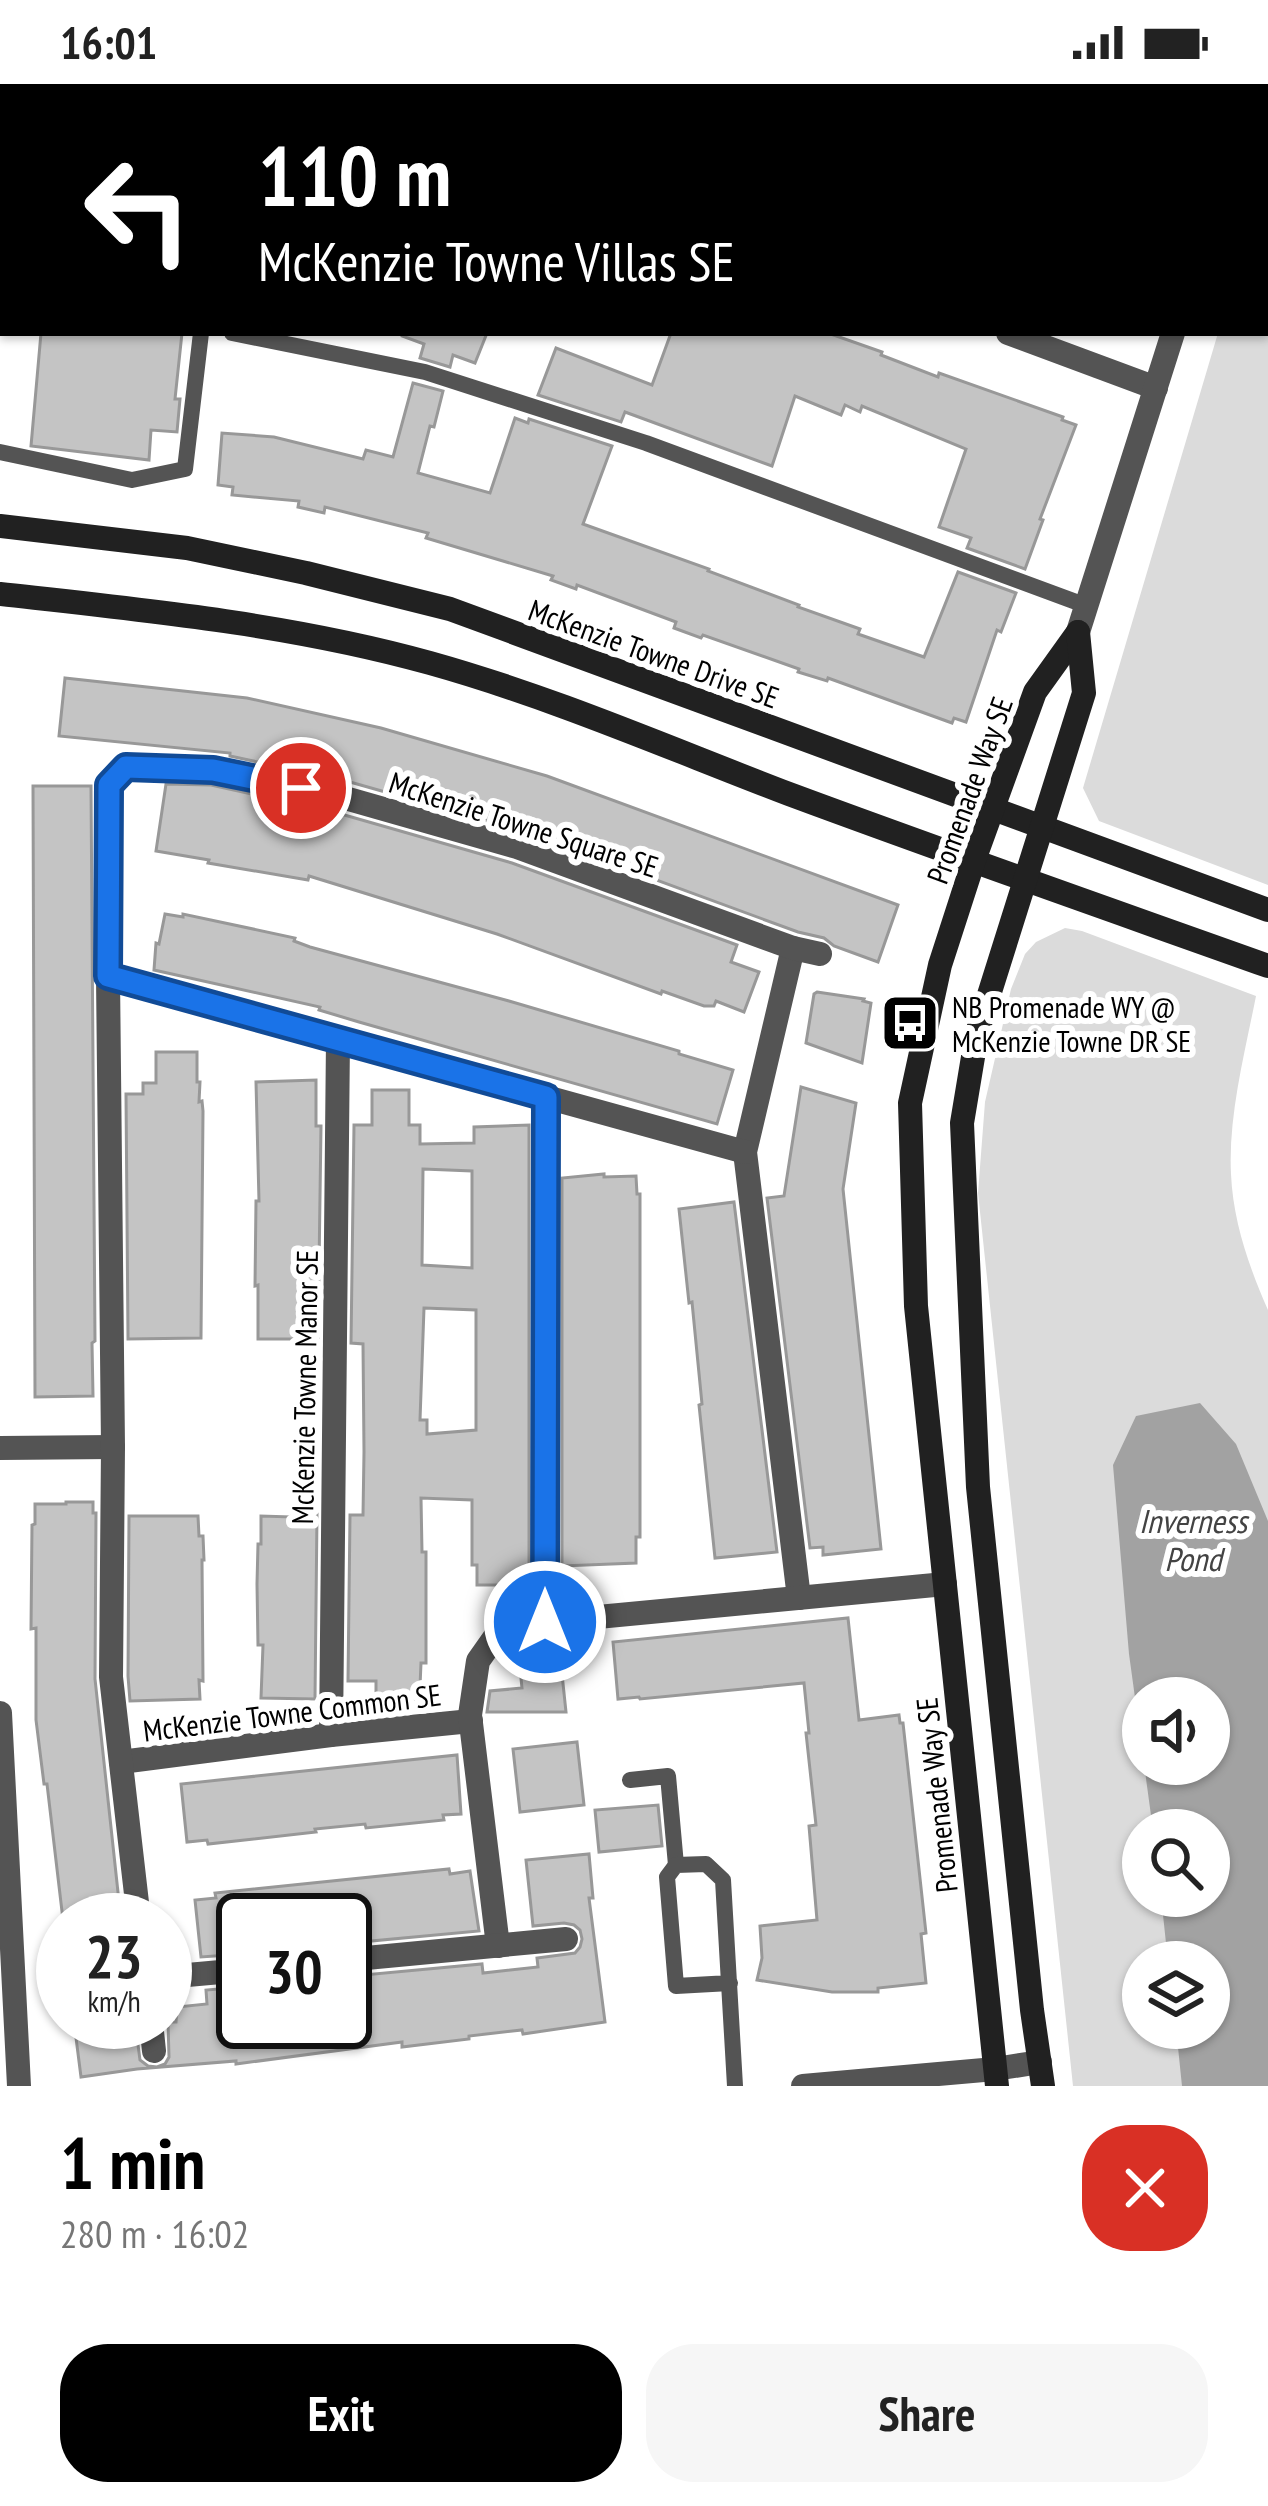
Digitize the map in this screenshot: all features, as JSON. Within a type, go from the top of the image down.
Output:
[{"type":"street","points":[[1016,336],[1156,388]]},
{"type":"street","points":[[803,2086],[1041,2074],[977,1487],[962,1123],[977,1033],[1084,693],[1078,632],[1172,336]]},
{"type":"street","name":"McKenzie Towne Drive SE","points":[[0,526],[187,548],[450,609],[1268,910]]},
{"type":"street","points":[[0,594],[176,612],[429,663],[1268,966]]},
{"type":"street","name":"Promenade Way SE","points":[[996,2078],[916,1306],[910,1103],[940,965],[974,862],[1035,692],[1078,632]]},
{"type":"street","name":"McKenzie Towne Square SE","points":[[136,1893],[111,1677],[109,785],[126,767],[213,770],[345,798],[517,847],[820,954]]},
{"type":"street","points":[[794,948],[745,1151],[799,1598]]},
{"type":"street","points":[[108,976],[745,1151]]},
{"type":"street","name":"McKenzie Towne Manor SE","points":[[331,1736],[338,1039]]},
{"type":"street","points":[[545,1622],[546,1097]]},
{"type":"street","points":[[0,1448],[113,1447]]},
{"type":"street","points":[[498,1946],[471,1721],[478,1661],[497,1634],[545,1622],[945,1584]]},
{"type":"street","points":[[0,1713],[19,2086]]},
{"type":"street","name":"McKenzie Towne Common SE","points":[[121,1762],[471,1721]]},
{"type":"street","points":[[372,1958],[566,1939]]},
{"type":"lane","points":[[0,452],[132,480],[184,469],[202,336]]},
{"type":"lane","points":[[247,336],[447,379],[646,443],[1087,606]]},
{"type":"lane","points":[[630,1780],[668,1776],[676,1865],[667,1877],[676,1986],[730,1983]]},
{"type":"lane","points":[[676,1865],[706,1864],[723,1880],[735,2086]]},
{"type":"shaded area","points":[[1217,336],[1268,336],[1268,885],[1099,821],[1083,788]]},
{"type":"shaded area","points":[[1065,928],[1082,931],[1256,996],[1235,1107],[1231,1174],[1243,1243],[1268,1310],[1268,2086],[1073,2086],[978,1193],[985,1102],[1011,989],[1025,954],[1036,942]]},
{"type":"water","name":"Inverness Pond","points":[[1200,1403],[1236,1444],[1268,1521],[1268,2086],[1182,2086],[1178,2049],[1230,2049],[1230,1941],[1166,1941],[1163,1917],[1230,1917],[1230,1809],[1150,1809],[1147,1785],[1230,1785],[1230,1677],[1132,1677],[1113,1465],[1136,1416]]},
{"type":"building","points":[[41,336],[182,336],[175,399],[180,399],[177,432],[151,430],[149,460],[31,446]]},
{"type":"building","points":[[402,336],[486,336],[475,363],[453,355],[450,367],[420,358],[424,344]]},
{"type":"building","points":[[670,336],[837,336],[1076,425],[1025,569],[967,548],[971,538],[939,527],[966,449],[862,406],[860,412],[845,405],[841,415],[795,396],[772,466],[625,412],[621,422],[538,395],[556,348],[652,385]]},
{"type":"building","points":[[413,383],[443,391],[418,473],[490,493],[515,418],[612,446],[583,524],[709,569],[860,629],[858,634],[924,657],[958,572],[1016,593],[1001,632],[997,630],[966,722],[954,718],[952,723],[701,638],[674,628],[676,622],[551,580],[553,576],[426,538],[428,533],[325,507],[324,513],[298,507],[299,501],[232,495],[233,487],[218,485],[222,433],[274,437],[363,459],[366,450],[393,457]]},
{"type":"building","points":[[65,678],[247,698],[381,728],[547,776],[898,905],[878,962],[824,938],[523,831],[350,782],[230,753],[59,736]]},
{"type":"building","points":[[166,784],[211,785],[341,814],[512,863],[737,945],[731,962],[759,972],[744,1012],[716,1001],[714,1006],[704,1006],[497,934],[309,876],[308,880],[156,851]]},
{"type":"building","points":[[33,786],[91,786],[93,1396],[35,1397]]},
{"type":"building","points":[[165,914],[295,938],[310,947],[509,1001],[733,1070],[717,1124],[320,1007],[154,970]]},
{"type":"building","points":[[817,992],[871,1003],[862,1063],[806,1043]]},
{"type":"building","points":[[156,1052],[197,1052],[203,1111],[201,1338],[128,1339],[126,1094],[143,1094],[143,1083],[156,1083]]},
{"type":"building","points":[[316,1080],[316,1126],[321,1126],[318,1339],[258,1339],[256,1082]]},
{"type":"building","points":[[801,1087],[856,1103],[843,1189],[881,1549],[823,1555],[823,1547],[810,1548],[767,1198],[784,1196]]},
{"type":"building","points":[[372,1090],[409,1090],[409,1125],[420,1125],[420,1144],[474,1143],[474,1127],[529,1125],[529,1585],[477,1585],[477,1565],[472,1565],[472,1500],[421,1498],[426,1663],[421,1663],[419,1710],[400,1712],[376,1711],[376,1681],[348,1681],[350,1515],[363,1515],[364,1452],[363,1344],[351,1343],[354,1125],[372,1125]],"holes":[[[423,1169],[472,1171],[472,1268],[422,1265]],[[424,1308],[476,1310],[476,1430],[427,1434],[427,1420],[420,1420]]]},
{"type":"building","points":[[636,1176],[640,1194],[640,1537],[636,1537],[636,1563],[562,1566],[562,1178]]},
{"type":"building","points":[[734,1202],[777,1552],[715,1558],[679,1209]]},
{"type":"building","points":[[93,1502],[96,1513],[95,1679],[118,1893],[60,1893],[44,1784],[36,1720],[36,1628],[31,1629],[32,1525],[35,1504]]},
{"type":"building","points":[[317,1514],[315,1699],[261,1698],[263,1645],[258,1645],[257,1584],[261,1516]]},
{"type":"building","points":[[129,1516],[198,1516],[204,1560],[200,1699],[130,1701]]},
{"type":"building","points":[[848,1618],[859,1720],[899,1715],[903,1723],[926,1933],[921,1934],[926,1983],[878,1988],[878,1992],[832,1992],[757,1980],[762,1958],[760,1926],[817,1920],[809,1826],[816,1825],[804,1683],[618,1699],[613,1642]]},
{"type":"building","points":[[560,1655],[566,1712],[487,1712],[490,1691],[522,1688],[519,1659]]},
{"type":"building","points":[[577,1742],[584,1805],[520,1812],[513,1749]]},
{"type":"building","points":[[457,1755],[461,1814],[443,1815],[444,1820],[315,1829],[208,1844],[207,1840],[187,1842],[181,1784]]},
{"type":"building","points":[[658,1805],[662,1846],[599,1852],[595,1810]]},
{"type":"building","points":[[589,1854],[593,1898],[589,1898],[605,2022],[402,2047],[402,2042],[372,2046],[372,1974],[482,1964],[483,1973],[538,1967],[537,1958],[575,1953],[580,1947],[580,1930],[574,1925],[533,1926],[526,1860]]},
{"type":"building","points":[[449,1869],[450,1874],[470,1871],[479,1931],[372,1941],[372,1893],[216,1893],[216,1898],[215,1893]]},
{"type":"building","points":[[216,1898],[216,1956],[201,1957],[195,1900]]},
{"type":"building","points":[[216,1989],[216,2049],[349,2049],[81,2077],[77,2049],[139,2049],[140,2060],[157,2067],[165,2064],[169,2049],[192,2049],[192,2006],[207,2004],[206,1990]]},
{"type":"place","name":"NB Promenade WY @ McKenzie Towne DR SE","points":[[910,1023]]},
{"type":"route","points":[[301,788],[213,770],[126,767],[109,785],[108,976],[546,1097],[545,1622]]}]
